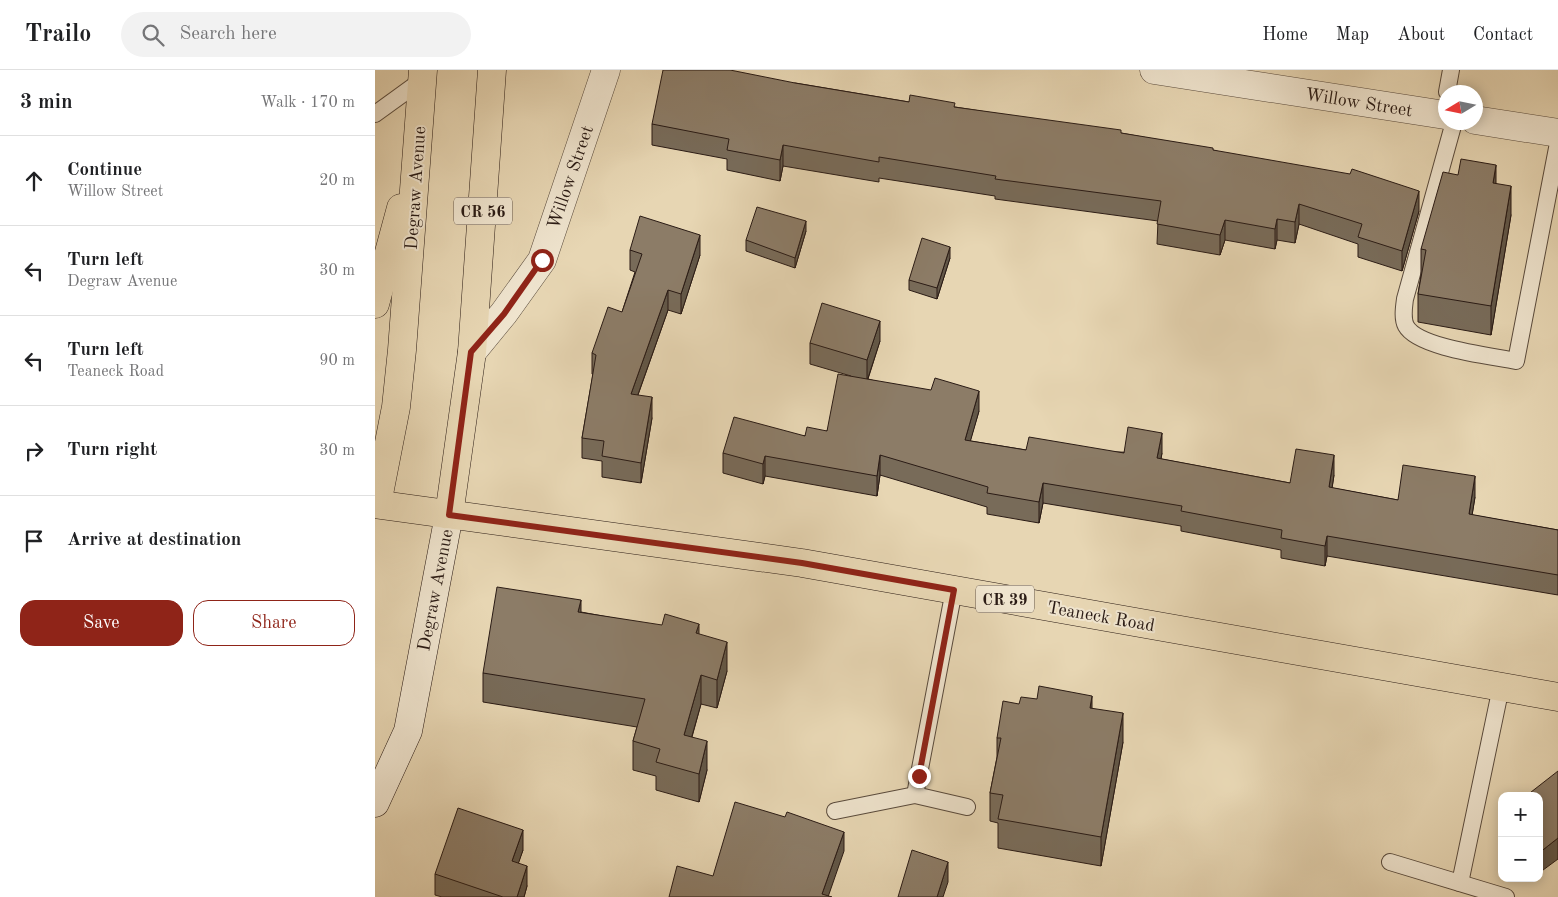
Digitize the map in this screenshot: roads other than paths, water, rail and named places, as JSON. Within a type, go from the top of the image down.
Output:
[{"type":"main road","name":"Degraw Avenue","points":[[449,515],[471,352],[492,70]]},
{"type":"main road","name":"Degraw Avenue","points":[[376,507],[396,407],[418,148],[422,75]]},
{"type":"main road","points":[[375,304],[418,148]]},
{"type":"main road","name":"Teaneck Road","points":[[376,507],[449,515],[802,563],[1558,698]]},
{"type":"street","name":"Willow Street","points":[[471,352],[504,314],[542,260],[607,70]]},
{"type":"street","name":"Willow Street","points":[[1154,70],[1438,108]]},
{"type":"street","points":[[1483,121],[1558,133]]},
{"type":"street","name":"Degraw Avenue","points":[[375,804],[408,731],[449,515]]},
{"type":"lane","points":[[1449,85],[1451,70]]},
{"type":"lane","points":[[375,114],[422,75]]},
{"type":"lane","points":[[1442,130],[1405,299],[1405,325],[1412,334],[1434,344],[1516,361],[1558,143]]},
{"type":"lane","points":[[915,795],[954,590]]},
{"type":"lane","points":[[1461,884],[1501,687]]},
{"type":"lane","points":[[835,811],[915,795],[967,807]]},
{"type":"lane","points":[[1390,862],[1506,897]]}]
